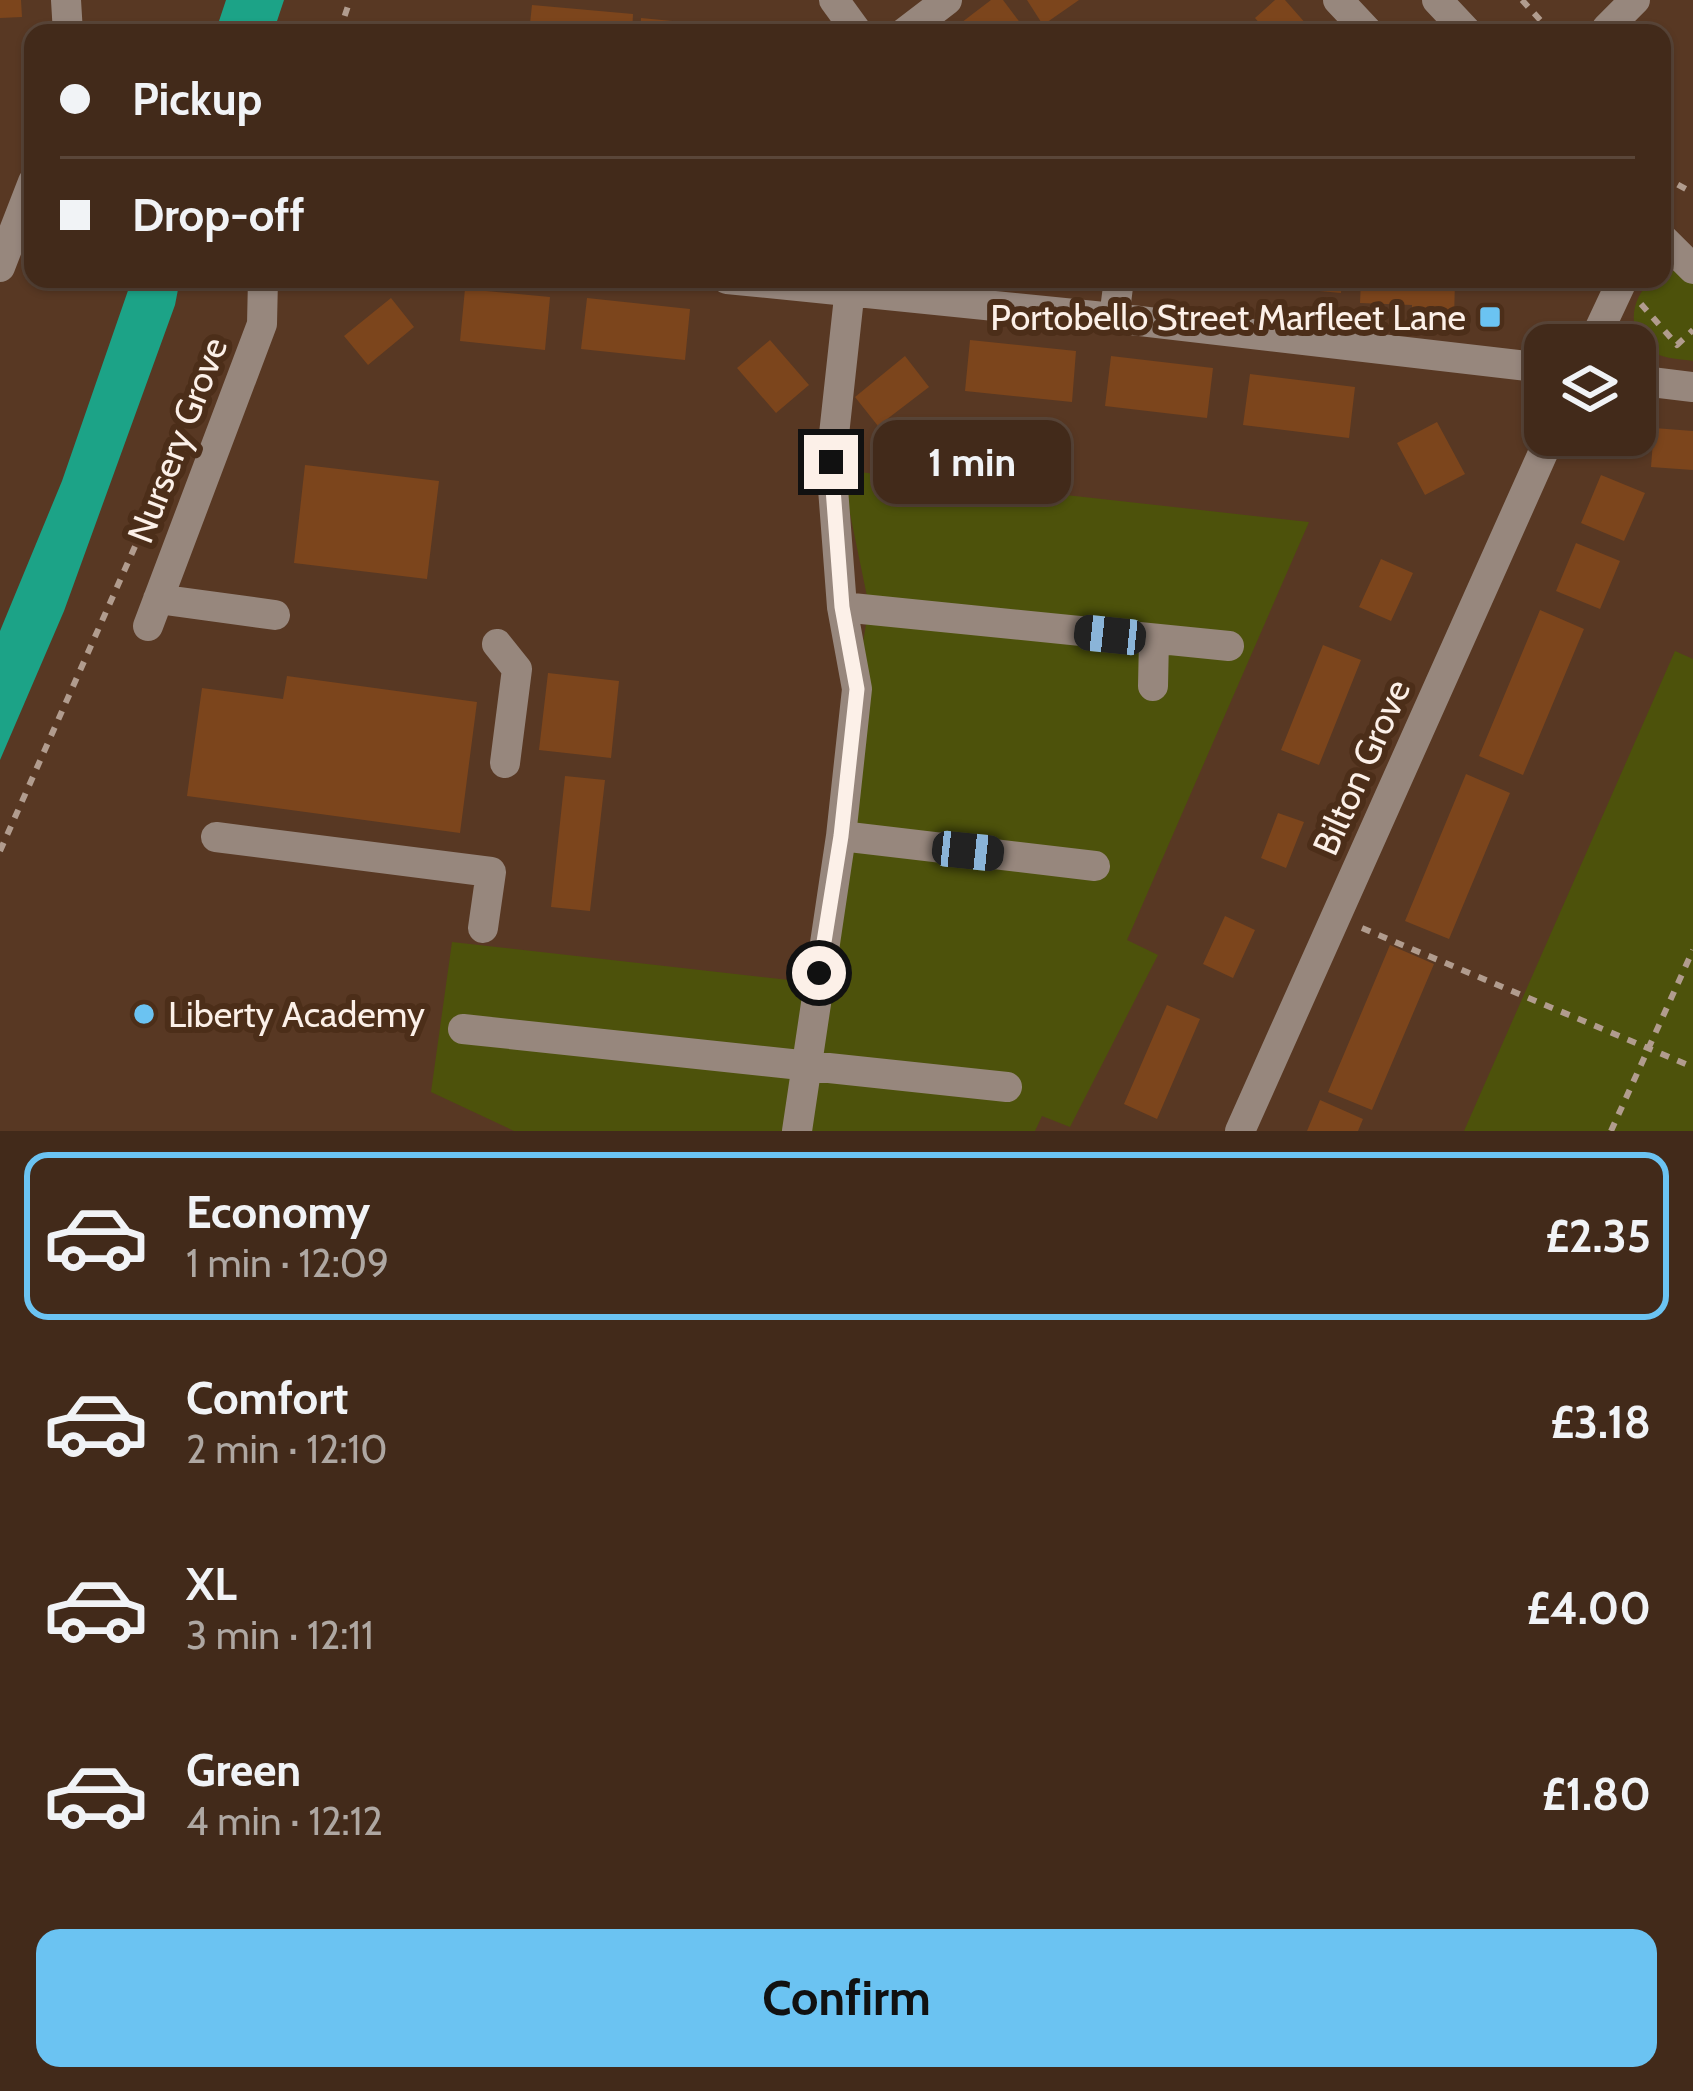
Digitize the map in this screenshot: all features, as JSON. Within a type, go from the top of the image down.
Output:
[{"type":"street","points":[[916,24],[947,0]]},
{"type":"street","points":[[1338,0],[1361,24]]},
{"type":"street","points":[[1437,0],[1460,24]]},
{"type":"street","points":[[1611,24],[1636,0]]},
{"type":"street","points":[[0,267],[23,197]]},
{"type":"street","points":[[1671,247],[1693,269]]},
{"type":"street","name":"Nursery Grove","points":[[263,288],[262,324],[153,613],[274,615]]},
{"type":"street","points":[[797,1131],[841,836],[857,689],[842,607],[831,462],[850,288]]},
{"type":"street","points":[[874,288],[1524,366]]},
{"type":"street","points":[[1114,318],[1117,288]]},
{"type":"street","points":[[1602,324],[1618,288]]},
{"type":"street","points":[[1656,383],[1693,387]]},
{"type":"street","name":"Bilton Grove","points":[[1240,1131],[1543,456]]},
{"type":"street","points":[[842,607],[1229,646]]},
{"type":"street","points":[[1153,686],[1154,639]]},
{"type":"street","points":[[497,644],[517,669],[505,763]]},
{"type":"street","points":[[841,836],[1094,866]]},
{"type":"street","points":[[216,837],[490,872],[483,928]]},
{"type":"street","points":[[463,1029],[1007,1087]]},
{"type":"path","points":[[1522,0],[1544,24]]},
{"type":"path","points":[[1629,288],[1677,345],[1693,330]]},
{"type":"path","points":[[0,851],[188,425]]},
{"type":"path","points":[[1337,917],[1693,1067]]},
{"type":"path","points":[[1611,1131],[1693,950]]},
{"type":"green space","points":[[1671,271],[1693,278],[1693,361],[1656,353],[1656,324],[1635,324],[1635,306],[1644,288],[1671,288]]},
{"type":"green space","points":[[841,470],[1309,522],[1127,940],[1158,955],[1070,1127],[1042,1116],[1035,1131],[514,1131],[431,1092],[452,942],[807,982],[869,606]]},
{"type":"green space","points":[[1675,651],[1693,659],[1693,1131],[1464,1131]]},
{"type":"water","points":[[226,0],[284,0],[276,24],[218,24]]},
{"type":"water","points":[[129,288],[178,288],[64,611],[0,760],[0,631],[62,481]]},
{"type":"building","points":[[0,0],[21,0],[22,17],[0,18]]},
{"type":"building","points":[[991,0],[1003,0],[1021,24],[960,24]]},
{"type":"building","points":[[1027,0],[1079,0],[1044,24]]},
{"type":"building","points":[[1275,0],[1285,0],[1306,24],[1260,24],[1255,18]]},
{"type":"building","points":[[532,5],[633,14],[632,24],[530,24]]},
{"type":"building","points":[[641,18],[704,24],[641,24]]},
{"type":"building","points":[[1287,288],[1341,288],[1341,293]]},
{"type":"building","points":[[1361,288],[1455,288],[1454,320],[1412,320],[1412,305],[1360,303]]},
{"type":"building","points":[[465,289],[550,297],[545,350],[460,341]]},
{"type":"building","points":[[391,298],[414,327],[368,365],[344,336]]},
{"type":"building","points":[[587,298],[690,309],[685,360],[581,349]]},
{"type":"building","points":[[770,340],[809,385],[776,413],[737,368]]},
{"type":"building","points":[[970,340],[1076,351],[1072,402],[965,391]]},
{"type":"building","points":[[905,356],[929,387],[878,426],[855,397]]},
{"type":"building","points":[[1111,356],[1213,368],[1207,418],[1105,406]]},
{"type":"building","points":[[1250,374],[1355,387],[1349,438],[1243,425]]},
{"type":"building","points":[[1437,422],[1465,474],[1425,495],[1397,443]]},
{"type":"building","points":[[1656,428],[1693,431],[1693,470],[1651,467]]},
{"type":"building","points":[[305,465],[439,481],[427,579],[294,563]]},
{"type":"building","points":[[1601,475],[1645,493],[1624,541],[1581,523]]},
{"type":"building","points":[[1576,543],[1620,561],[1600,609],[1556,591]]},
{"type":"building","points":[[1381,559],[1413,573],[1391,621],[1359,607]]},
{"type":"building","points":[[1540,610],[1584,629],[1523,775],[1479,756]]},
{"type":"building","points":[[1323,645],[1361,660],[1319,765],[1281,750]]},
{"type":"building","points":[[548,673],[619,681],[611,758],[539,750]]},
{"type":"building","points":[[287,676],[477,702],[460,833],[187,796],[202,688],[283,699]]},
{"type":"building","points":[[1466,774],[1510,793],[1449,939],[1405,921]]},
{"type":"building","points":[[565,776],[605,780],[590,911],[551,907]]},
{"type":"building","points":[[1278,813],[1304,822],[1286,868],[1261,858]]},
{"type":"building","points":[[1225,916],[1255,930],[1233,978],[1203,964]]},
{"type":"building","points":[[1390,945],[1434,964],[1372,1110],[1328,1092]]},
{"type":"building","points":[[1167,1005],[1200,1019],[1157,1119],[1124,1104]]},
{"type":"building","points":[[1320,1100],[1363,1119],[1358,1131],[1307,1131]]},
{"type":"place","name":"Portobello Street Marfleet Lane","points":[[1490,317]]},
{"type":"place","name":"Liberty Academy","points":[[144,1014]]},
{"type":"route","points":[[819,973],[841,836],[857,689],[842,607],[831,462]]}]
